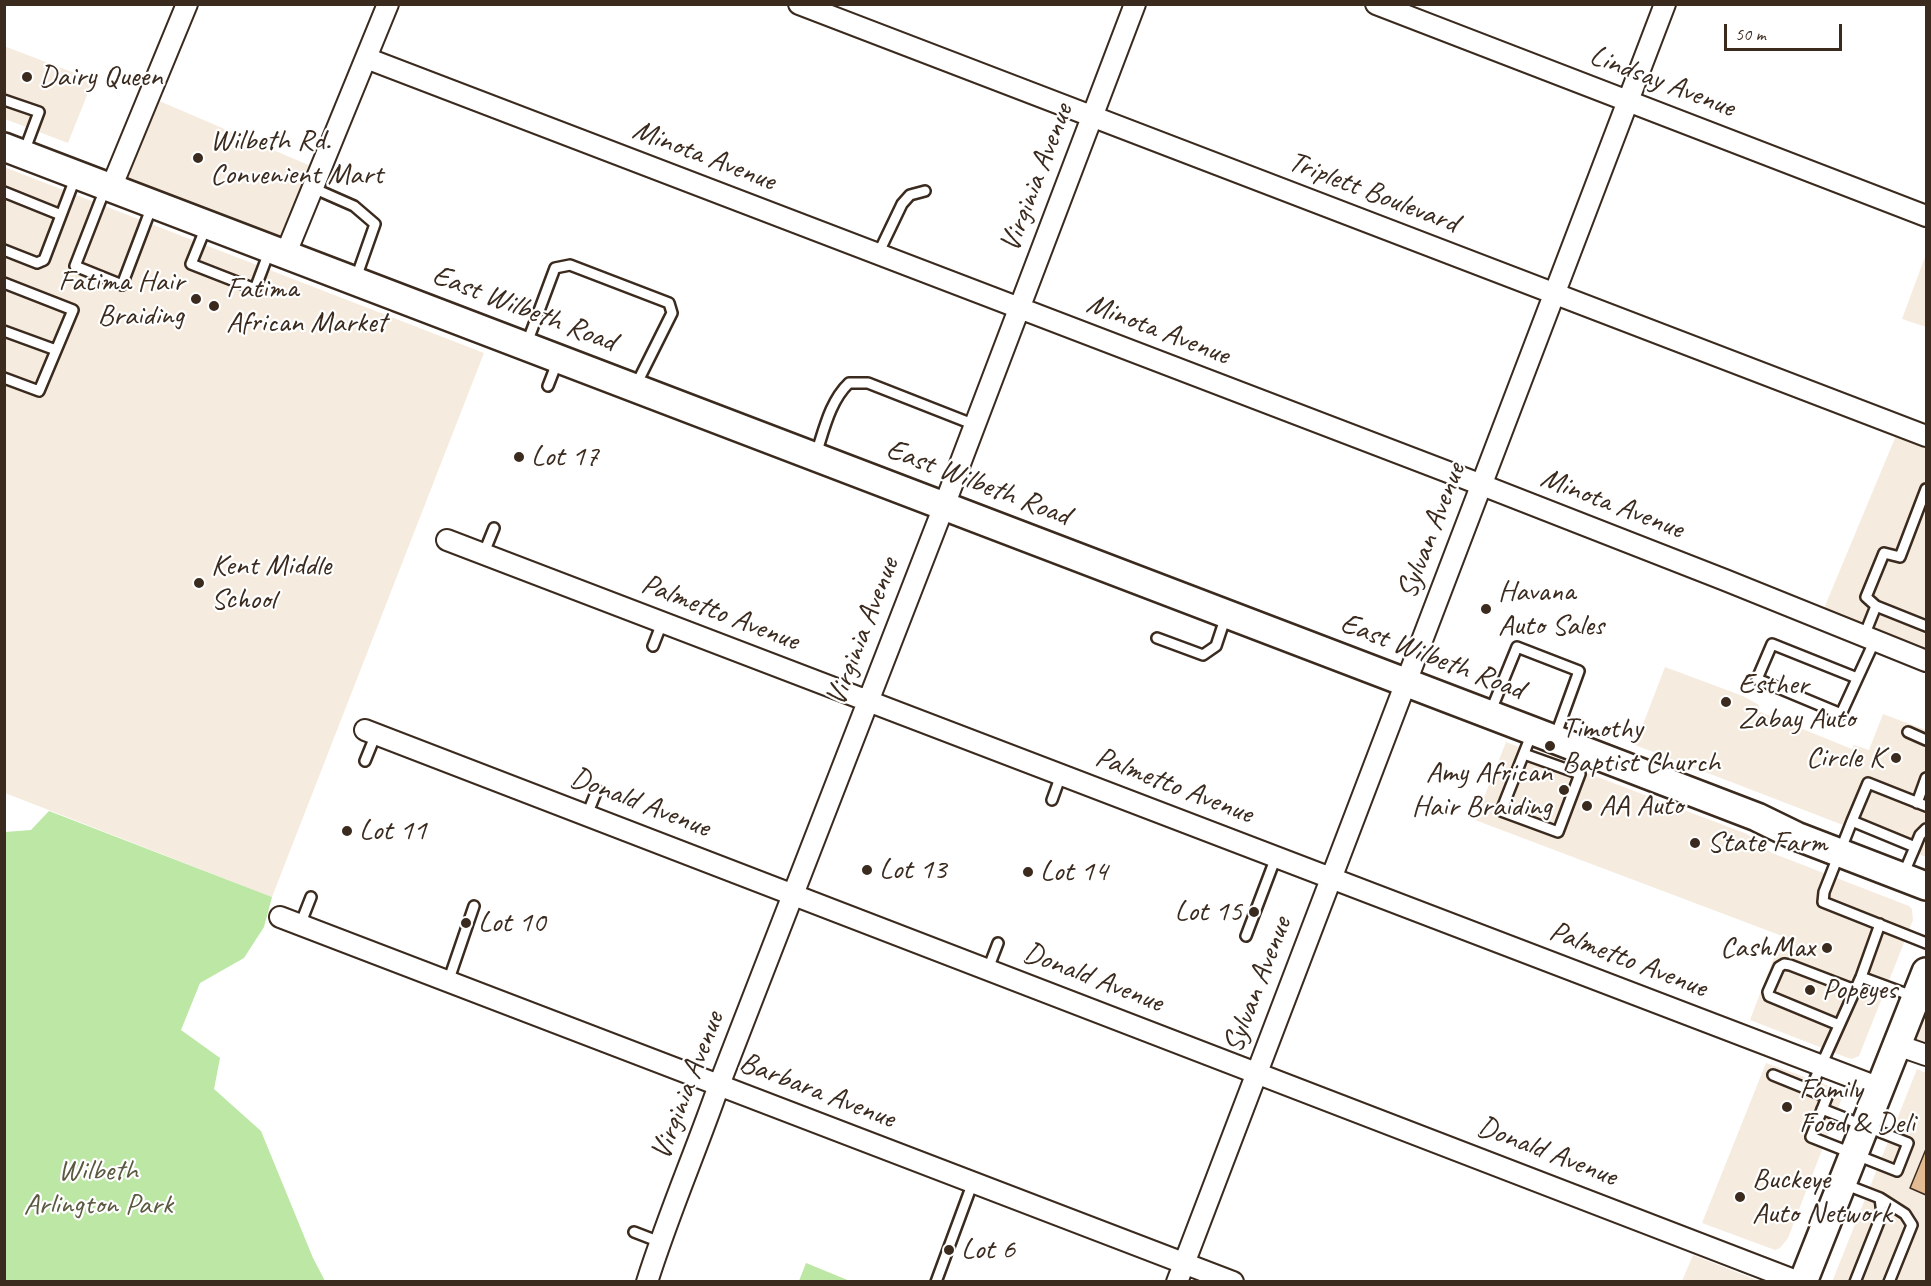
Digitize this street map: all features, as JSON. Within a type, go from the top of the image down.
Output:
[{"type":"main road","name":"East Wilbeth Road","points":[[14,151],[1490,714],[1537,741],[1757,817],[1796,836],[1914,882]]},
{"type":"main road","points":[[1801,1281],[1843,1183],[1926,972]]},
{"type":"street","points":[[109,187],[187,4]]},
{"type":"street","points":[[278,251],[313,188],[388,4]]},
{"type":"street","name":"Triplett Boulevard","points":[[799,4],[1926,436]]},
{"type":"street","name":"Virginia Avenue","points":[[648,1281],[660,1242],[700,1141],[719,1085],[944,506],[1134,4]]},
{"type":"street","name":"Lindsay Avenue","points":[[1376,4],[1926,216]]},
{"type":"street","name":"Sylvan Avenue","points":[[1181,1272],[1665,4]]},
{"type":"street","name":"Minota Avenue","points":[[366,58],[1482,485],[1926,661]]},
{"type":"street","name":"Palmetto Avenue","points":[[447,540],[1880,1088]]},
{"type":"street","name":"Donald Avenue","points":[[371,732],[1801,1281]]},
{"type":"street","name":"Barbara Avenue","points":[[280,917],[973,1182],[1181,1272],[1233,1281]]},
{"type":"street","points":[[1897,1045],[1926,1055]]},
{"type":"lane","points":[[4,100],[39,112],[14,151]]},
{"type":"lane","points":[[4,250],[37,263],[44,260],[77,175]]},
{"type":"lane","points":[[109,187],[75,266],[122,285],[153,204]]},
{"type":"lane","points":[[313,188],[354,206],[375,224],[355,280]]},
{"type":"lane","points":[[878,255],[902,204],[910,195],[925,191]]},
{"type":"lane","points":[[4,192],[61,215]]},
{"type":"lane","points":[[207,224],[191,264],[255,289],[278,251]]},
{"type":"lane","points":[[526,346],[555,268],[570,265],[669,303],[672,313],[635,387]]},
{"type":"lane","points":[[4,283],[73,309],[39,391],[4,378]]},
{"type":"lane","points":[[4,331],[56,351]]},
{"type":"lane","points":[[548,386],[558,358]]},
{"type":"lane","points":[[815,456],[834,403],[841,390],[849,383],[868,383],[975,425]]},
{"type":"lane","points":[[1926,489],[1900,557],[1884,553],[1866,597],[1876,606],[1926,626]]},
{"type":"lane","points":[[1916,518],[1926,522]]},
{"type":"lane","points":[[483,555],[494,528]]},
{"type":"lane","points":[[1857,678],[1772,644],[1757,679],[1841,714],[1857,678],[1876,606]]},
{"type":"lane","points":[[1157,638],[1203,655],[1216,646],[1227,614]]},
{"type":"lane","points":[[653,646],[662,623]]},
{"type":"lane","points":[[1490,714],[1517,647],[1579,671],[1537,741],[1501,812],[1558,832],[1580,774],[1537,741]]},
{"type":"lane","points":[[365,761],[371,732]]},
{"type":"lane","points":[[1908,732],[1926,740]]},
{"type":"lane","points":[[1052,800],[1061,775]]},
{"type":"lane","points":[[1926,778],[1922,804],[1868,783],[1824,892],[1823,902],[1926,942]]},
{"type":"lane","points":[[587,815],[597,790]]},
{"type":"lane","points":[[1852,821],[1915,847]]},
{"type":"lane","points":[[1914,882],[1915,847],[1920,835],[1926,829]]},
{"type":"lane","points":[[1246,936],[1276,857]]},
{"type":"lane","points":[[300,925],[311,897]]},
{"type":"lane","points":[[448,982],[474,906]]},
{"type":"lane","points":[[1810,1090],[1861,977],[1880,924]]},
{"type":"lane","points":[[988,969],[998,943]]},
{"type":"lane","points":[[1839,1025],[1770,996],[1768,992],[1779,967],[1790,965],[1855,990]]},
{"type":"lane","points":[[1861,977],[1916,997]]},
{"type":"lane","points":[[1773,1076],[1827,1097],[1822,1109],[1811,1137],[1897,1171],[1908,1143],[1822,1109]]},
{"type":"lane","points":[[936,1281],[973,1182]]},
{"type":"lane","points":[[1843,1183],[1880,1198],[1905,1214],[1912,1225],[1889,1281]]},
{"type":"lane","points":[[1855,1281],[1882,1214],[1880,1198]]},
{"type":"lane","points":[[634,1232],[660,1242]]},
{"type":"shaded area","points":[[4,46],[93,80],[68,143],[5,119]]},
{"type":"shaded area","points":[[150,97],[320,170],[286,253],[111,188]]},
{"type":"shaded area","name":"Kent Middle School","points":[[4,167],[484,353],[272,897],[5,793]]},
{"type":"shaded area","points":[[1926,254],[1926,327],[1902,319]]},
{"type":"shaded area","points":[[1900,426],[1926,436],[1926,661],[1820,618]]},
{"type":"shaded area","points":[[1665,667],[1743,696],[1759,705],[1758,711],[1852,749],[1854,745],[1869,750],[1883,714],[1926,730],[1926,857],[1635,745]]},
{"type":"shaded area","points":[[1506,742],[1747,834],[1772,853],[1909,906],[1912,909],[1913,920],[1859,1056],[1848,1058],[1750,1020],[1782,936],[1475,820]]},
{"type":"shaded area","points":[[1926,972],[1926,1055],[1897,1045]]},
{"type":"shaded area","points":[[1766,1063],[1835,1088],[1842,1098],[1788,1238],[1780,1248],[1775,1250],[1702,1223]]},
{"type":"shaded area","points":[[1917,1069],[1926,1073],[1926,1281],[1832,1282]]},
{"type":"shaded area","points":[[1693,1255],[1759,1281],[1682,1281]]},
{"type":"green space","name":"Wilbeth Arlington Park","points":[[49,811],[272,897],[264,927],[244,958],[200,983],[181,1030],[220,1058],[214,1089],[261,1131],[313,1258],[325,1281],[5,1281],[5,832],[31,830]]},
{"type":"green space","points":[[806,1263],[850,1281],[799,1281]]},
{"type":"building","points":[[1926,1149],[1926,1195],[1910,1188]]},
{"type":"place","name":"Dairy Queen","points":[[27,77]]},
{"type":"place","name":"Wilbeth Rd. Convenient Mart","points":[[198,158]]},
{"type":"place","name":"Fatima Hair Braiding","points":[[196,299]]},
{"type":"place","name":"Fatima African Market","points":[[214,306]]},
{"type":"place","name":"Lot 17","points":[[519,457]]},
{"type":"place","name":"Kent Middle School","points":[[199,583]]},
{"type":"place","name":"Havana Auto Sales","points":[[1486,609]]},
{"type":"place","name":"Esther Zabay Auto","points":[[1726,702]]},
{"type":"place","name":"Timothy Baptist Church","points":[[1550,746]]},
{"type":"place","name":"Circle K","points":[[1896,758]]},
{"type":"place","name":"Amy African Hair Braiding","points":[[1564,790]]},
{"type":"place","name":"AA Auto","points":[[1587,806]]},
{"type":"place","name":"Lot 11","points":[[347,831]]},
{"type":"place","name":"State Farm","points":[[1695,843]]},
{"type":"place","name":"Lot 13","points":[[867,870]]},
{"type":"place","name":"Lot 14","points":[[1028,872]]},
{"type":"place","name":"Lot 15","points":[[1254,912]]},
{"type":"place","name":"Lot 10","points":[[466,923]]},
{"type":"place","name":"CashMax","points":[[1827,948]]},
{"type":"place","name":"Popeyes","points":[[1810,990]]},
{"type":"place","name":"Family Food & Deli","points":[[1787,1107]]},
{"type":"place","name":"Buckeye Auto Network","points":[[1740,1197]]},
{"type":"place","name":"Lot 6","points":[[949,1250]]}]
